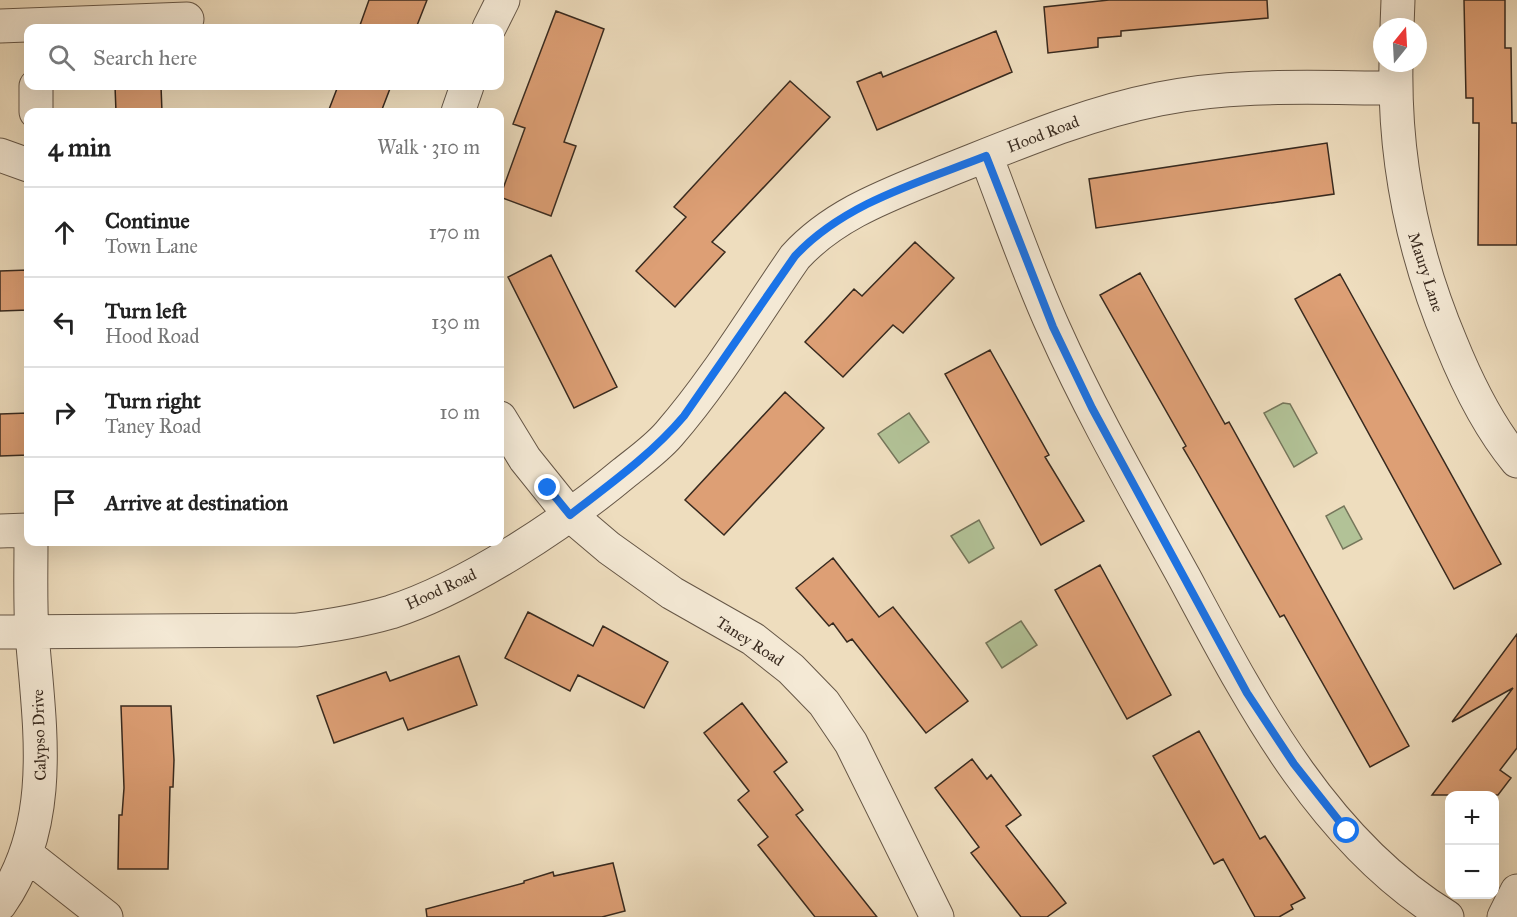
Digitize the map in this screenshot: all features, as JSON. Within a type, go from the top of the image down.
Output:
[{"type":"street","points":[[491,24],[503,0]]},
{"type":"street","points":[[1397,18],[1398,0]]},
{"type":"street","points":[[93,24],[187,19]]},
{"type":"street","points":[[0,26],[24,27]]},
{"type":"street","name":"Hood Road","points":[[0,632],[293,630],[340,624],[392,611],[451,587],[570,515],[667,437],[795,256],[812,238],[857,210],[986,156],[1089,117],[1160,99],[1396,75]]},
{"type":"street","name":"Maury Lane","points":[[1396,75],[1401,163],[1410,220],[1423,273],[1471,391],[1517,461]]},
{"type":"street","points":[[36,90],[36,108]]},
{"type":"street","points":[[459,108],[466,90]]},
{"type":"street","points":[[0,155],[24,164]]},
{"type":"street","points":[[986,156],[1053,327],[1092,408],[1247,693],[1294,764],[1347,831],[1390,877],[1419,900],[1447,917]]},
{"type":"street","name":"Taney Road","points":[[504,425],[525,459],[570,515],[609,548],[672,593],[753,639],[791,669],[824,704],[851,743],[937,917]]},
{"type":"street","points":[[0,531],[24,530]]},
{"type":"street","name":"Calypso Drive","points":[[0,904],[26,854],[41,786],[41,724],[32,631],[31,546]]},
{"type":"street","points":[[26,854],[106,917]]},
{"type":"street","points":[[1504,917],[1517,891]]},
{"type":"green space","points":[[1283,403],[1290,404],[1317,453],[1294,467],[1264,413]]},
{"type":"green space","points":[[909,413],[929,442],[899,463],[878,434]]},
{"type":"green space","points":[[1344,506],[1362,539],[1343,549],[1326,516]]},
{"type":"green space","points":[[979,520],[994,548],[969,563],[951,536]]},
{"type":"green space","points":[[1021,621],[1037,645],[1002,668],[986,643]]},
{"type":"building","points":[[369,0],[427,0],[418,24],[360,24]]},
{"type":"building","points":[[1109,0],[1267,0],[1268,18],[1121,31],[1121,36],[1098,38],[1098,47],[1048,53],[1044,7]]},
{"type":"building","points":[[1464,0],[1505,0],[1505,48],[1511,48],[1512,123],[1517,123],[1517,245],[1478,245],[1479,123],[1473,123],[1473,98],[1466,98]]},
{"type":"building","points":[[556,11],[604,29],[564,142],[576,146],[551,216],[504,198],[504,186],[525,128],[513,124]]},
{"type":"building","points":[[996,31],[1012,72],[877,130],[857,82],[881,72],[883,77]]},
{"type":"building","points":[[790,81],[830,117],[712,242],[725,252],[675,307],[636,271],[686,217],[674,207]]},
{"type":"building","points":[[115,90],[161,90],[162,108],[116,108]]},
{"type":"building","points":[[336,90],[389,90],[383,108],[330,108]]},
{"type":"building","points":[[1327,143],[1334,194],[1096,228],[1089,179]]},
{"type":"building","points":[[915,242],[954,278],[903,333],[893,325],[843,377],[805,342],[854,289],[862,296]]},
{"type":"building","points":[[551,255],[617,387],[574,408],[508,277]]},
{"type":"building","points":[[24,270],[24,310],[0,311],[0,271]]},
{"type":"building","points":[[1140,273],[1225,424],[1229,422],[1409,746],[1370,767],[1284,615],[1280,617],[1183,448],[1186,446],[1100,295]]},
{"type":"building","points":[[1340,274],[1501,564],[1454,589],[1295,299]]},
{"type":"building","points":[[990,350],[1049,455],[1045,457],[1084,521],[1041,545],[945,374]]},
{"type":"building","points":[[785,392],[824,428],[724,535],[685,500]]},
{"type":"building","points":[[24,413],[24,455],[0,456],[0,414]]},
{"type":"building","points":[[833,558],[879,617],[893,607],[968,701],[926,733],[852,639],[847,642],[833,623],[829,626],[796,588]]},
{"type":"building","points":[[1100,565],[1171,695],[1127,719],[1055,590]]},
{"type":"building","points":[[528,612],[593,646],[603,626],[668,662],[644,708],[578,675],[570,691],[505,658]]},
{"type":"building","points":[[1517,634],[1517,748],[1500,770],[1511,778],[1499,794],[1499,791],[1445,791],[1445,795],[1432,795],[1513,688],[1452,722]]},
{"type":"building","points":[[459,656],[477,705],[408,730],[403,718],[334,743],[317,696],[386,672],[390,681]]},
{"type":"building","points":[[742,703],[787,762],[774,772],[803,810],[796,815],[877,917],[815,917],[758,845],[768,837],[738,800],[749,791],[704,733]]},
{"type":"building","points":[[121,706],[171,706],[174,760],[173,787],[170,787],[168,869],[118,869],[119,815],[122,815],[124,788]]},
{"type":"building","points":[[1199,731],[1260,839],[1265,836],[1305,898],[1291,905],[1293,909],[1279,917],[1255,917],[1223,859],[1214,864],[1153,756]]},
{"type":"building","points":[[972,759],[987,779],[991,775],[1021,815],[1006,826],[1066,903],[1047,917],[1021,917],[971,853],[979,847],[935,788]]},
{"type":"building","points":[[613,863],[625,911],[602,917],[427,917],[426,909],[524,883],[524,881],[553,872],[554,876]]},
{"type":"route","points":[[548,488],[570,515],[667,437],[795,256],[812,238],[857,210],[986,156],[1053,327],[1092,408],[1247,693],[1294,764],[1347,831]]}]
